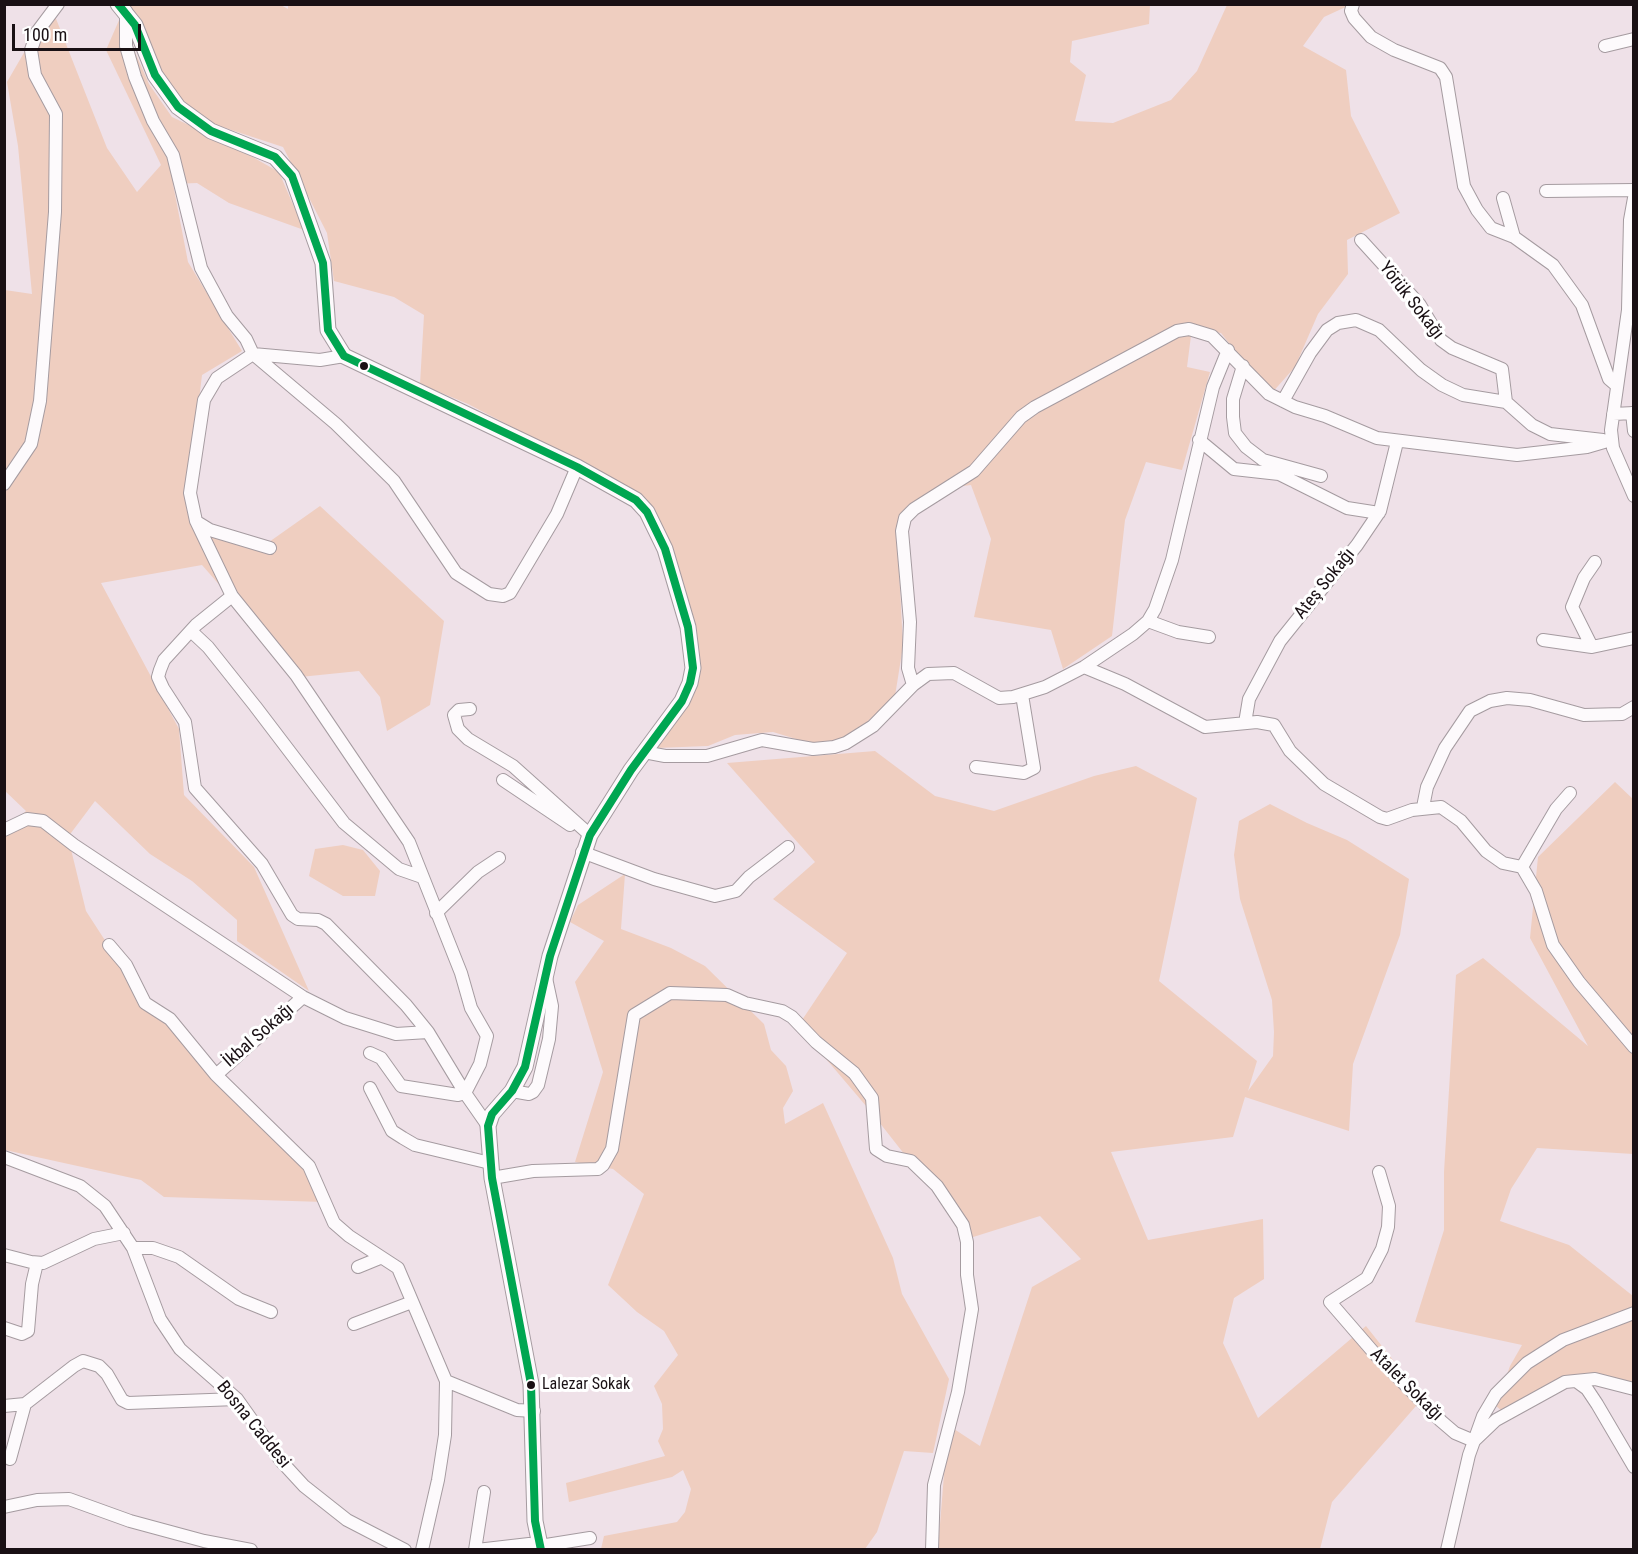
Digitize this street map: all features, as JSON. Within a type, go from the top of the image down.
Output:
[{"type":"main road","points":[[122,8],[135,25],[155,75],[178,107],[211,131],[275,157],[292,176],[323,263],[328,330],[344,356],[577,467],[636,500],[647,512],[665,549],[688,627],[693,668],[690,683],[682,701],[644,752],[590,835],[582,852],[545,976],[532,1045],[512,1091],[492,1114],[488,1126],[491,1170],[531,1384],[534,1411],[534,1501],[541,1548]]},
{"type":"street","points":[[4,484],[31,444],[40,401],[55,212],[56,114],[35,75],[31,50],[37,32],[58,4]]},
{"type":"street","points":[[1353,4],[1351,11],[1354,18],[1371,37],[1394,50],[1440,68],[1446,77],[1464,186],[1477,210],[1491,228],[1514,237],[1553,265],[1566,279],[1582,305],[1609,379],[1616,386]]},
{"type":"street","points":[[122,8],[126,46],[135,77],[153,122],[173,155],[201,268],[227,316],[246,339],[253,354],[336,424],[394,481],[456,573],[489,594],[503,596],[510,593],[557,514],[577,467]]},
{"type":"street","points":[[1605,46],[1634,39]]},
{"type":"street","points":[[1546,190],[1634,190]]},
{"type":"street","points":[[1503,198],[1514,237]]},
{"type":"street","points":[[1634,198],[1628,310],[1608,440],[1634,496]]},
{"type":"street","name":"Yörük Sokağı","points":[[1361,240],[1420,305],[1441,340],[1452,348],[1503,369],[1506,402]]},
{"type":"street","points":[[1283,400],[1310,353],[1327,330],[1338,323],[1356,320],[1379,330],[1421,370],[1442,385],[1463,395],[1506,402],[1523,419],[1541,430],[1562,436],[1608,440]]},
{"type":"street","points":[[913,685],[908,668],[910,622],[902,531],[909,513],[974,471],[1021,417],[1035,407],[1177,331],[1201,331],[1212,336],[1269,394],[1377,438],[1517,455],[1587,447],[1608,440]]},
{"type":"street","points":[[644,752],[665,756],[707,756],[762,740],[813,749],[834,747],[846,743],[873,726],[913,685],[928,674],[946,671],[970,680],[983,691],[999,698],[1022,695],[1045,687],[1084,667],[1133,634],[1148,621],[1172,560],[1213,387],[1228,350]]},
{"type":"street","points":[[344,356],[320,360],[253,354],[217,378],[204,400],[190,478],[196,521],[232,596],[296,675],[409,842],[461,973],[471,1008],[487,1036],[480,1064],[465,1092],[458,1095],[401,1086],[381,1058],[370,1053]]},
{"type":"street","points":[[1243,366],[1233,399],[1235,432],[1240,440],[1263,460],[1321,476]]},
{"type":"street","points":[[1613,414],[1633,413],[1634,431]]},
{"type":"street","points":[[1199,440],[1234,469],[1279,474],[1347,507],[1379,513]]},
{"type":"street","name":"Ateş Sokağı","points":[[1245,723],[1250,699],[1280,640],[1352,552],[1379,513],[1397,442]]},
{"type":"street","points":[[196,521],[210,530],[270,548]]},
{"type":"street","points":[[1592,647],[1572,607],[1584,578],[1595,562]]},
{"type":"street","points":[[232,596],[202,619],[164,660],[158,678],[185,722],[195,788],[262,864],[292,915],[298,919],[318,920],[326,924],[406,1005],[428,1032],[488,1126]]},
{"type":"street","points":[[1148,621],[1178,632],[1209,637]]},
{"type":"street","points":[[192,632],[208,647],[255,706],[344,823],[399,869],[422,877]]},
{"type":"street","points":[[1543,640],[1592,647],[1634,638]]},
{"type":"street","points":[[1084,667],[1125,684],[1205,727],[1257,722],[1274,725],[1290,751],[1324,784],[1380,817],[1396,817],[1423,807],[1441,807],[1453,813],[1476,836],[1486,851],[1503,863],[1522,867],[1536,891],[1553,945],[1579,982],[1634,1047]]},
{"type":"street","points":[[976,767],[1024,773],[1034,768],[1022,695]]},
{"type":"street","points":[[1423,807],[1427,787],[1444,748],[1470,711],[1490,701],[1507,698],[1530,700],[1584,715],[1622,714],[1634,707]]},
{"type":"street","points":[[470,709],[459,710],[454,715],[459,729],[468,739],[513,766],[590,835]]},
{"type":"street","points":[[503,780],[564,821],[590,835]]},
{"type":"street","points":[[1522,867],[1556,809],[1569,793]]},
{"type":"street","points":[[4,830],[27,819],[43,820],[74,845],[303,997],[345,1018],[396,1034],[428,1032]]},
{"type":"street","points":[[582,852],[665,882],[715,896],[736,891],[749,877],[788,847]]},
{"type":"street","points":[[436,913],[478,872],[499,858]]},
{"type":"street","points":[[109,945],[126,965],[145,1003],[170,1019],[216,1075],[309,1166],[334,1223],[380,1258],[398,1268],[446,1381],[445,1435],[438,1480],[422,1550]]},
{"type":"street","points":[[370,1088],[392,1131],[415,1145],[491,1170],[598,1169],[603,1165],[612,1149],[634,1015],[670,993],[727,995],[745,1003],[782,1011],[792,1017],[816,1042],[854,1073],[872,1098],[876,1149],[887,1156],[911,1161],[937,1186],[963,1224],[967,1242],[967,1275],[972,1309],[958,1392],[934,1485],[932,1550]]},
{"type":"street","name":"İkbal Sokağı","points":[[216,1075],[303,997]]},
{"type":"street","name":"Bosna Caddesi","points":[[4,1157],[80,1186],[105,1206],[133,1248],[150,1297],[171,1339],[237,1400],[281,1461],[304,1486],[348,1520],[405,1550]]},
{"type":"street","name":"Atalet Sokağı","points":[[1379,1172],[1389,1206],[1388,1227],[1382,1249],[1367,1278],[1330,1302],[1375,1354],[1441,1421],[1455,1433],[1474,1441]]},
{"type":"street","points":[[4,1255],[44,1263],[94,1239],[124,1233]]},
{"type":"street","points":[[133,1248],[153,1248],[179,1257],[233,1295],[271,1312]]},
{"type":"street","points":[[358,1267],[380,1258]]},
{"type":"street","points":[[4,1328],[22,1334],[28,1330],[32,1284],[37,1263]]},
{"type":"street","points":[[354,1324],[412,1302]]},
{"type":"street","points":[[1447,1550],[1474,1441],[1483,1416],[1496,1394],[1527,1363],[1579,1332],[1634,1313]]},
{"type":"street","points":[[4,1406],[25,1404],[74,1365],[83,1361],[99,1366],[108,1374],[122,1400],[128,1403],[237,1400]]},
{"type":"street","points":[[1474,1441],[1496,1420],[1565,1382],[1595,1379],[1634,1389]]},
{"type":"street","points":[[446,1381],[508,1407],[534,1411]]},
{"type":"street","points":[[1576,1381],[1587,1389],[1634,1467]]},
{"type":"street","points":[[10,1459],[25,1404]]},
{"type":"street","points":[[484,1492],[476,1550],[529,1544],[541,1548],[590,1538]]},
{"type":"street","points":[[4,1507],[37,1500],[69,1499],[130,1521],[204,1541],[251,1550]]},
{"type":"shaded area","points":[[279,4],[288,9],[288,5],[1150,5],[1149,24],[1072,41],[1070,62],[1086,75],[1075,121],[1113,123],[1171,100],[1197,71],[1227,5],[1350,5],[1324,17],[1303,46],[1346,70],[1351,116],[1400,213],[1347,240],[1348,274],[1318,314],[1295,367],[1270,395],[1221,333],[1192,328],[1187,367],[1210,372],[1182,470],[1146,462],[1125,520],[1112,636],[1063,669],[1051,630],[974,617],[991,539],[971,485],[947,488],[914,507],[898,549],[903,646],[895,696],[847,741],[819,746],[773,732],[735,735],[708,746],[656,748],[698,670],[654,512],[518,430],[468,404],[420,384],[424,315],[394,297],[334,281],[327,233],[283,147],[207,122],[168,87],[125,5]]},
{"type":"shaded area","points":[[51,6],[107,148],[137,192],[161,165],[106,50],[120,18],[149,84],[172,117],[235,147],[279,172],[304,230],[229,203],[197,183],[173,184],[188,262],[242,351],[202,375],[186,509],[215,537],[269,542],[320,506],[444,621],[430,705],[387,731],[380,697],[359,671],[300,677],[202,565],[101,583],[179,729],[184,795],[254,867],[309,991],[237,941],[237,920],[192,881],[150,854],[95,801],[68,837],[86,911],[139,993],[304,1164],[324,1202],[164,1197],[141,1180],[5,1150],[5,830],[26,811],[4,790],[5,290],[32,294],[18,146],[7,82]]},
{"type":"shaded area","points":[[875,751],[935,796],[994,811],[1094,776],[1136,766],[1197,798],[1159,981],[1257,1061],[1248,1091],[1273,1056],[1274,1032],[1272,1000],[1240,899],[1234,855],[1239,821],[1270,804],[1347,840],[1409,879],[1400,935],[1353,1064],[1349,1131],[1245,1097],[1233,1137],[1111,1152],[1148,1240],[1263,1219],[1264,1279],[1234,1298],[1223,1343],[1258,1418],[1366,1326],[1423,1398],[1332,1502],[1320,1549],[938,1549],[948,1425],[980,1446],[1032,1287],[1081,1259],[1040,1216],[970,1238],[872,1113],[798,1026],[847,953],[773,899],[815,862],[727,763]]},
{"type":"shaded area","points":[[1615,782],[1634,800],[1633,1154],[1537,1148],[1511,1189],[1500,1221],[1569,1245],[1633,1296],[1633,1389],[1579,1374],[1502,1411],[1496,1406],[1510,1366],[1522,1345],[1415,1322],[1444,1230],[1444,1172],[1456,975],[1483,958],[1588,1046],[1530,938],[1538,857]]},
{"type":"shaded area","points":[[343,845],[363,850],[380,871],[375,896],[343,896],[309,876],[315,849]]},
{"type":"shaded area","points":[[625,874],[621,929],[671,948],[705,966],[764,1024],[771,1050],[786,1066],[793,1091],[783,1108],[785,1124],[823,1103],[893,1258],[902,1294],[949,1379],[933,1453],[904,1451],[877,1532],[865,1549],[601,1549],[604,1536],[677,1522],[685,1512],[691,1489],[683,1470],[672,1477],[569,1502],[566,1483],[665,1456],[658,1441],[663,1429],[662,1404],[654,1386],[678,1355],[664,1331],[637,1312],[608,1285],[644,1194],[613,1169],[575,1162],[603,1072],[575,982],[604,941],[570,922],[578,905]]},
{"type":"transit line","points":[[118,4],[135,25],[155,75],[178,107],[211,131],[275,157],[292,176],[323,263],[328,330],[344,356],[577,467],[636,500],[647,512],[665,549],[688,627],[693,668],[690,683],[682,701],[631,770],[590,835],[550,956],[525,1067],[512,1091],[492,1114],[488,1126],[492,1178],[531,1384],[535,1521],[541,1550]]},
{"type":"place","name":"Lalezar Sokak","points":[[531,1385]]}]
